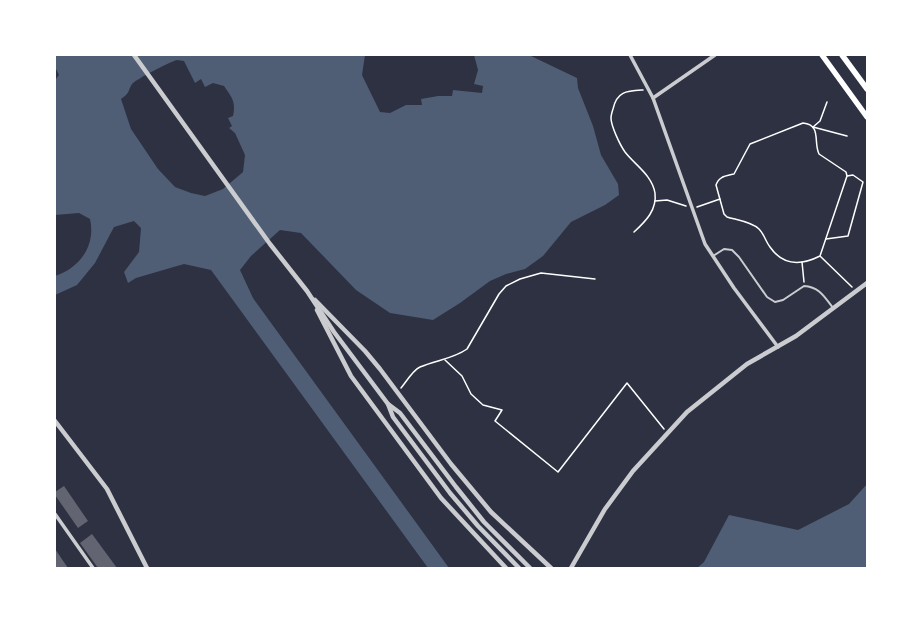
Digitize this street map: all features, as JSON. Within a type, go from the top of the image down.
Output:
[{"type":"main road","points":[[822,55],[867,117]]},
{"type":"main road","points":[[842,55],[867,89]]},
{"type":"street","points":[[134,55],[270,244],[307,291],[334,332],[388,404],[393,417],[450,493],[478,526],[519,568]]},
{"type":"street","points":[[630,55],[653,98],[705,244],[734,288],[778,347]]},
{"type":"street","points":[[653,98],[715,55]]},
{"type":"street","points":[[571,568],[605,509],[633,471],[687,412],[741,369],[796,336],[867,283]]},
{"type":"street","points":[[307,291],[365,351],[451,464],[491,512],[551,568]]},
{"type":"street","points":[[307,291],[350,376],[441,498],[506,568]]},
{"type":"street","points":[[388,404],[400,412],[484,522],[530,568]]},
{"type":"street","points":[[55,421],[107,489],[147,568]]},
{"type":"street","points":[[55,514],[93,568]]},
{"type":"street","points":[[55,523],[59,519]]},
{"type":"lane","points":[[713,256],[724,249],[732,250],[739,257],[767,297],[774,302],[783,300],[804,286],[813,287],[821,293],[833,308]]},
{"type":"path","points":[[634,232],[648,220],[654,206],[655,193],[649,179],[624,151],[616,136],[611,118],[614,104],[619,95],[627,90],[649,89]]},
{"type":"path","points":[[813,127],[820,121],[827,102]]},
{"type":"path","points":[[813,127],[816,133],[817,150],[819,154],[846,172],[847,176],[820,256],[809,261],[788,261],[778,256],[771,248],[760,230],[755,226],[727,217],[724,214],[716,185],[718,180],[721,177],[734,174],[750,144],[803,123],[848,136]]},
{"type":"path","points":[[825,239],[848,236],[863,182],[853,175],[847,176]]},
{"type":"path","points":[[654,201],[667,200],[692,209],[720,200]]},
{"type":"path","points":[[820,256],[856,291]]},
{"type":"path","points":[[802,262],[804,286]]},
{"type":"path","points":[[397,392],[419,367],[445,360],[467,349],[499,294],[506,286],[520,278],[541,273],[595,279]]},
{"type":"path","points":[[445,360],[462,376],[470,394],[483,405],[502,410],[494,421],[558,472],[627,383],[667,434]]},
{"type":"water","points":[[55,55],[365,55],[362,75],[380,112],[390,113],[406,105],[422,105],[421,99],[438,96],[452,96],[453,90],[482,93],[483,86],[474,84],[478,70],[474,55],[529,55],[577,78],[578,88],[593,126],[601,155],[618,184],[619,195],[605,205],[571,222],[543,256],[525,269],[506,274],[490,281],[460,303],[433,320],[390,313],[356,290],[301,233],[280,230],[251,256],[240,270],[253,298],[449,568],[428,568],[211,270],[184,264],[136,278],[128,283],[124,272],[139,252],[141,228],[134,221],[114,227],[95,263],[77,285],[55,295],[55,276],[72,267],[79,261],[91,238],[91,229],[90,219],[79,213],[55,215],[55,80],[59,75],[55,67]],"holes":[[[173,61],[184,61],[195,83],[201,79],[205,87],[213,83],[224,86],[234,103],[233,116],[228,118],[232,126],[229,128],[235,133],[245,155],[243,172],[223,189],[205,196],[175,187],[158,169],[131,129],[121,99],[128,93],[132,84],[140,78]]]},
{"type":"water","points":[[867,484],[867,568],[697,568],[704,562],[729,515],[798,530],[849,504]]},
{"type":"building","points":[[64,486],[88,521],[78,528],[55,495],[55,492]]},
{"type":"building","points":[[92,534],[117,568],[98,568],[80,543]]},
{"type":"building","points":[[55,549],[68,568],[55,568]]}]
